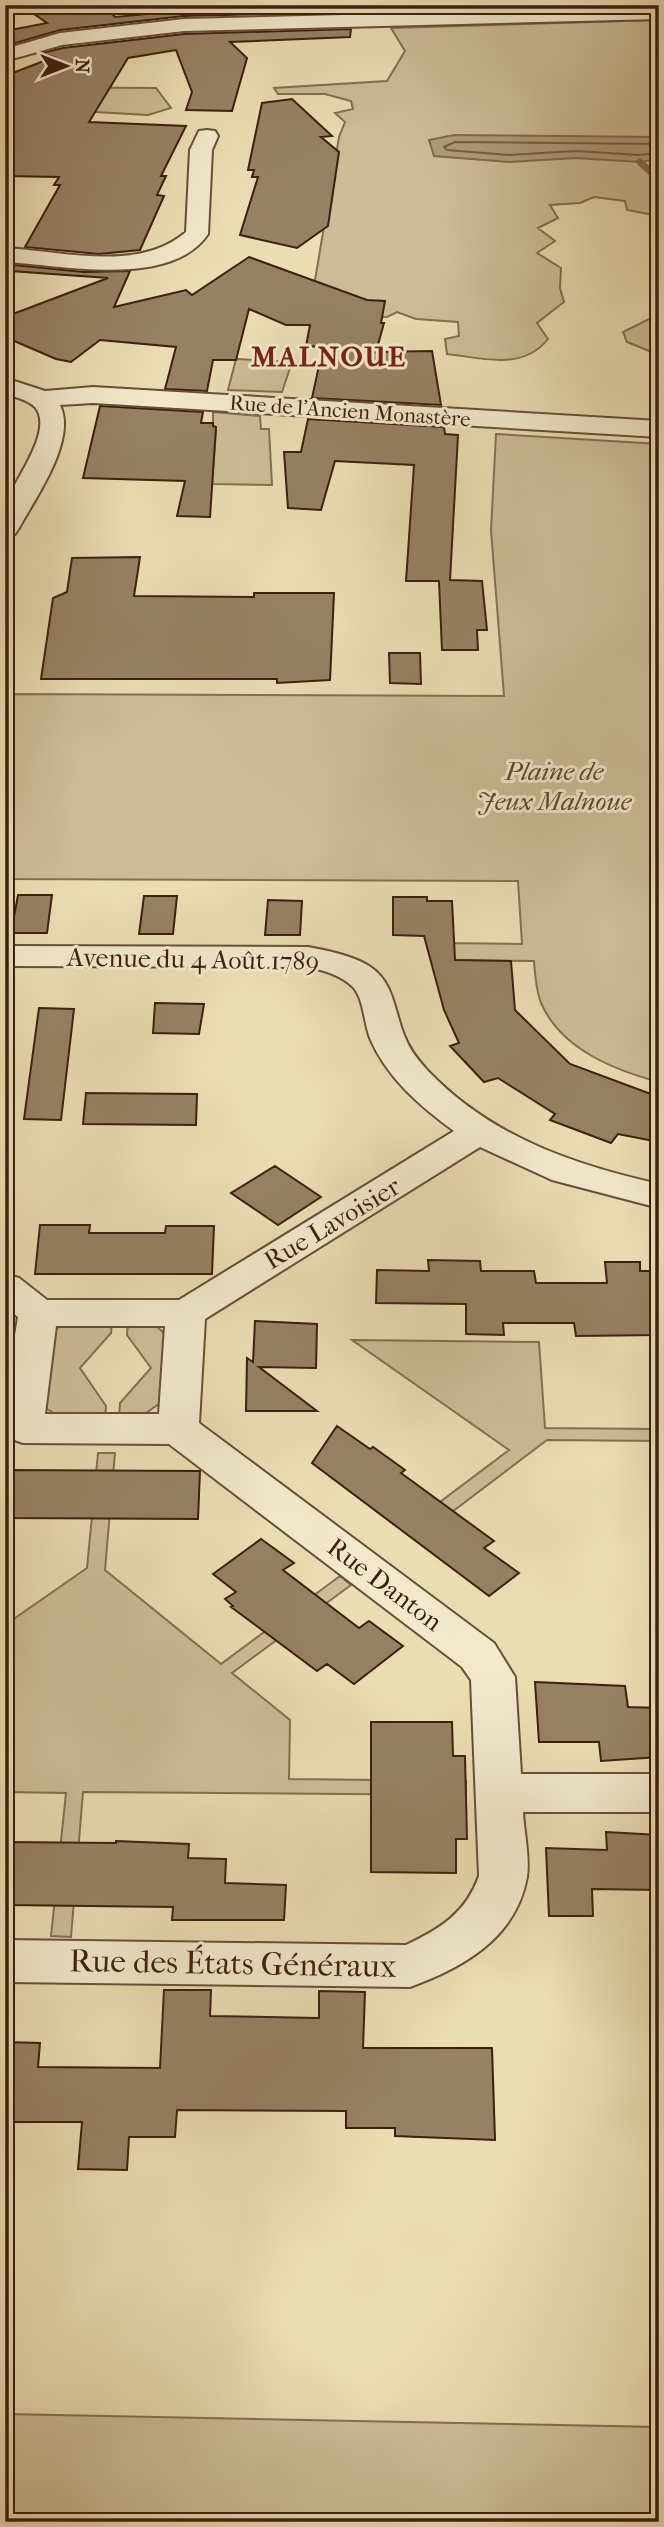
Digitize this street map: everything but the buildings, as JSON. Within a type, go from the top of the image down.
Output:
[{"type":"street","points":[[5,55],[60,39],[184,24],[471,11],[659,13]]},
{"type":"street","points":[[5,255],[127,261],[157,257],[181,248],[197,234],[201,150],[207,136]]},
{"type":"street","points":[[5,385],[41,399],[52,412],[52,436],[5,528]]},
{"type":"street","name":"Rue de l'Ancien Monastère","points":[[41,399],[113,396],[659,429]]},
{"type":"street","name":"Avenue du 4 Août 1789","points":[[5,956],[308,957],[339,964],[359,974],[370,985],[388,1040],[398,1058],[427,1090],[478,1132],[535,1161],[594,1183],[659,1196]]},
{"type":"street","name":"Rue Lavoisier","points":[[186,1313],[478,1132]]},
{"type":"street","points":[[5,1287],[38,1312],[186,1313],[178,1429],[14,1434],[38,1312]]},
{"type":"street","name":"Rue Danton","points":[[178,1429],[478,1655],[493,1677],[501,1793]]},
{"type":"street","points":[[501,1793],[659,1793]]},
{"type":"street","name":"Rue des États Généraux","points":[[5,1961],[410,1966],[455,1945],[492,1908],[503,1876],[501,1793]]},
{"type":"green space","points":[[659,20],[659,216],[627,210],[625,201],[594,197],[580,203],[550,205],[558,218],[538,228],[555,241],[537,253],[561,268],[560,288],[564,302],[537,323],[548,339],[538,349],[514,359],[501,360],[447,354],[445,339],[459,336],[458,322],[416,319],[397,312],[387,317],[326,319],[310,310],[339,137],[345,122],[335,113],[353,109],[351,101],[325,94],[278,94],[274,88],[387,81],[405,51],[391,28]]},
{"type":"green space","points":[[5,87],[156,88],[171,108],[148,115],[5,112]]},
{"type":"green space","points":[[659,314],[659,355],[627,342],[623,332]]},
{"type":"green space","points":[[236,359],[292,362],[282,392],[228,390]]},
{"type":"green space","points":[[213,412],[260,416],[261,429],[269,429],[272,485],[212,484],[216,430],[213,430]]},
{"type":"green space","name":"Plaine de Jeux Malnoue","points":[[496,434],[659,444],[659,1082],[607,1064],[575,1045],[562,1033],[541,1003],[534,961],[438,960],[436,943],[522,944],[518,881],[5,879],[5,694],[504,696],[491,530]]},
{"type":"green space","points":[[112,1321],[111,1333],[80,1368],[106,1406],[105,1417],[57,1415],[44,1407],[52,1332],[60,1326]]},
{"type":"green space","points":[[128,1321],[155,1325],[165,1334],[160,1403],[142,1416],[119,1417],[120,1403],[151,1368],[127,1335]]},
{"type":"green space","points":[[352,1340],[539,1342],[545,1428],[659,1429],[659,1441],[547,1440],[415,1540],[440,1502],[509,1450]]},
{"type":"green space","points":[[98,1453],[115,1453],[105,1570],[221,1664],[340,1576],[351,1585],[232,1673],[290,1720],[289,1779],[466,1781],[466,1795],[83,1792],[71,1937],[51,1936],[66,1793],[5,1792],[5,1625],[87,1568]]},
{"type":"green space","points":[[5,2414],[659,2427],[659,2522],[5,2522]]},
{"type":"water","points":[[454,135],[659,137],[659,159],[640,162],[576,158],[509,162],[434,156],[429,140]]},
{"type":"waterway","points":[[640,162],[659,180]]},
{"type":"district","name":"MALNOUE","points":[[329,356]]}]
